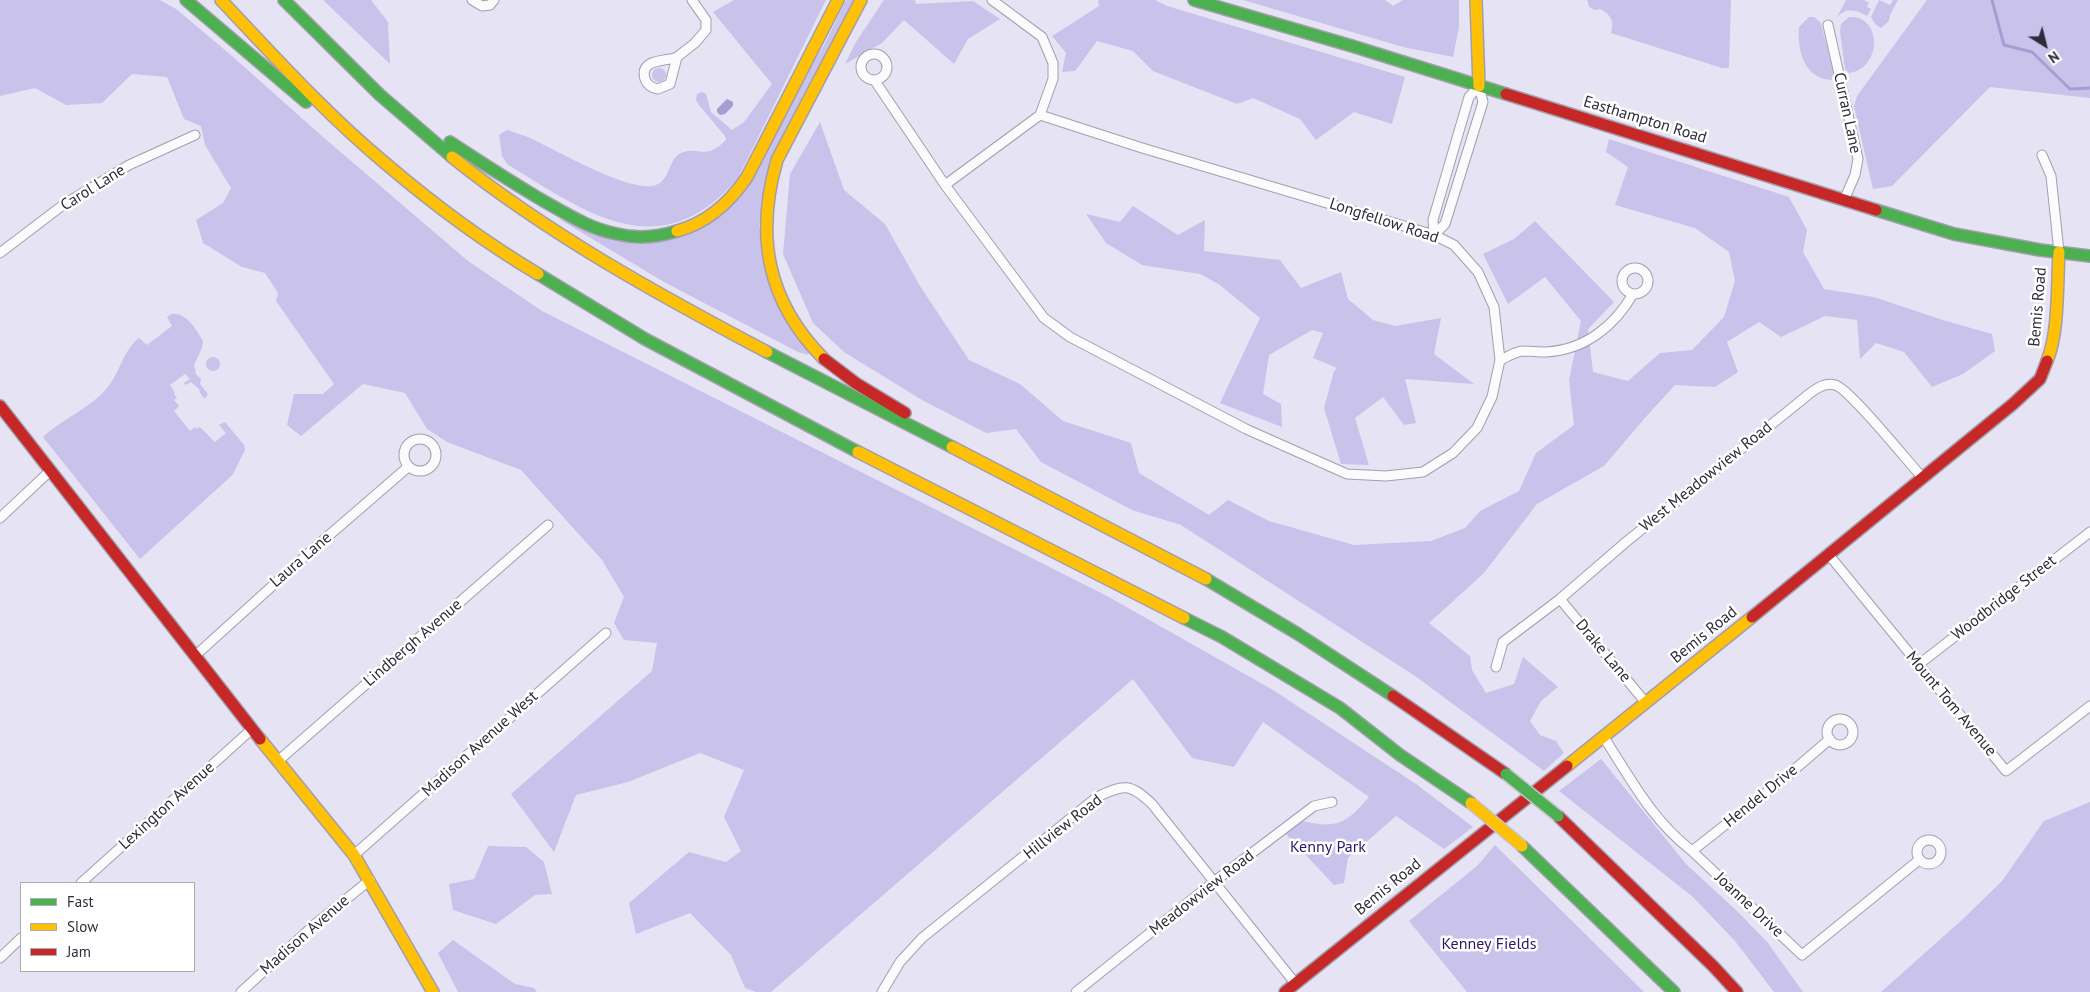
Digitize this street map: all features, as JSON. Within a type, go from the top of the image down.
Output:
[{"type":"main road","points":[[186,0],[278,80],[461,224],[521,264],[644,339],[834,440],[1222,637],[1340,708],[1400,755],[1471,803],[1522,846],[1674,992]]},
{"type":"main road","points":[[221,0],[309,93],[384,163]]},
{"type":"main road","points":[[284,0],[358,75],[426,135],[483,180],[566,237],[664,296],[806,374],[980,461],[1080,515],[1167,558],[1287,626],[1382,687],[1506,774],[1558,816],[1713,966],[1737,992]]},
{"type":"main road","points":[[358,75],[449,141],[524,190],[572,218],[596,229],[612,233],[658,236],[678,231],[700,222],[723,207],[736,193],[750,173],[838,0]]},
{"type":"main road","points":[[861,0],[785,142],[772,173],[766,204],[765,224],[771,272],[780,298],[793,321],[821,355],[857,382],[980,461]]},
{"type":"main road","name":"Easthampton Road","points":[[1194,0],[1756,171],[1954,234],[2090,256]]},
{"type":"main road","points":[[1476,0],[1479,86]]},
{"type":"main road","name":"Bemis Road","points":[[1284,992],[1829,555],[2040,380],[2051,352],[2056,317],[2059,252]]},
{"type":"main road","points":[[0,406],[252,729],[354,855],[434,992]]},
{"type":"street","points":[[472,0],[482,6],[490,5],[494,0]]},
{"type":"street","points":[[677,58],[695,43],[706,30],[706,20],[692,0]]},
{"type":"street","points":[[945,185],[1040,116],[1054,79],[1053,63],[1042,38],[992,0]]},
{"type":"street","name":"Curran Lane","points":[[1828,25],[1858,159],[1855,174],[1844,200]]},
{"type":"street","name":"Longfellow Road","points":[[875,81],[945,185],[1044,318],[1070,337],[1246,429],[1348,474],[1386,476],[1423,472],[1453,453],[1476,428],[1492,397],[1500,360],[1494,307],[1478,272],[1454,245],[1434,235],[1040,116]]},
{"type":"street","points":[[1434,235],[1433,220],[1468,98],[1479,86]]},
{"type":"street","points":[[1434,235],[1445,224],[1483,102],[1479,86]]},
{"type":"street","name":"Carol Lane","points":[[0,253],[63,205],[129,165],[195,135]]},
{"type":"street","points":[[2042,155],[2051,176],[2059,252]]},
{"type":"street","points":[[1447,171],[1460,175]]},
{"type":"street","points":[[1500,360],[1520,351],[1546,352],[1571,348],[1595,337],[1622,312],[1633,294]]},
{"type":"street","name":"West Meadowview Road","points":[[1496,667],[1503,642],[1560,599],[1626,542],[1790,409],[1813,391],[1826,385],[1835,385],[1853,398],[1922,477]]},
{"type":"street","name":"Laura Lane","points":[[196,655],[312,550],[408,467]]},
{"type":"street","points":[[0,518],[50,471]]},
{"type":"street","name":"Lindbergh Avenue","points":[[278,761],[548,525]]},
{"type":"street","name":"Woodbridge Street","points":[[1918,665],[2090,532]]},
{"type":"street","name":"Mount Tom Avenue","points":[[1829,555],[2006,771],[2090,706]]},
{"type":"street","name":"Drake Lane","points":[[1560,599],[1646,703]]},
{"type":"street","name":"Madison Avenue West","points":[[354,855],[606,633]]},
{"type":"street","name":"Lexington Avenue","points":[[82,882],[252,729]]},
{"type":"street","name":"Joanne Drive","points":[[1603,736],[1653,813],[1672,836],[1692,851],[1802,955],[1920,860]]},
{"type":"street","name":"Hendel Drive","points":[[1692,851],[1781,781],[1830,739]]},
{"type":"street","name":"Hillview Road","points":[[882,992],[900,962],[922,938],[1098,796],[1119,786],[1132,788],[1152,804],[1295,983]]},
{"type":"street","name":"Meadowview Road","points":[[1076,992],[1215,881],[1314,806],[1332,802]]},
{"type":"street","name":"Madison Avenue","points":[[241,992],[314,925],[370,880]]},
{"type":"street","points":[[0,958],[20,939]]},
{"type":"green space","name":"Kenny Park","points":[[0,0],[160,0],[176,9],[232,56],[468,261],[542,311],[1107,596],[1273,690],[1416,784],[1473,827],[1444,849],[1396,816],[1348,858],[1344,883],[1334,885],[1285,833],[1302,821],[1333,824],[1347,819],[1369,797],[1263,722],[1234,767],[1192,758],[1133,679],[771,992],[756,992],[745,988],[731,955],[690,913],[636,934],[629,903],[689,852],[726,862],[741,851],[724,817],[744,770],[700,753],[628,782],[576,795],[554,852],[511,794],[652,671],[657,643],[624,640],[614,623],[624,597],[602,560],[521,470],[447,442],[427,429],[405,393],[363,384],[301,436],[287,425],[294,394],[323,394],[334,384],[276,301],[278,293],[265,273],[242,267],[203,243],[196,220],[223,203],[231,188],[205,145],[201,126],[184,119],[167,77],[132,74],[102,103],[66,105],[35,88],[0,96]]},
{"type":"green space","points":[[323,0],[371,0],[388,22],[390,64]]},
{"type":"green space","points":[[734,0],[826,0],[738,178],[709,206],[680,221],[652,226],[623,223],[595,214],[566,200],[507,164],[502,156],[499,135],[507,130],[529,138],[594,170],[629,183],[644,186],[656,185],[661,182],[674,160],[681,153],[687,151],[707,152],[718,147],[726,140],[725,136],[699,105],[696,100],[697,94],[702,92],[706,94],[711,112],[732,130],[744,122],[772,84],[713,12]]},
{"type":"green space","points":[[846,0],[854,0],[781,139],[759,226],[809,355],[798,352],[664,282],[559,219],[613,239],[715,218],[823,47]]},
{"type":"green space","points":[[884,0],[915,0],[916,4],[973,1],[1000,19],[968,39],[954,64],[904,20],[882,43],[845,64],[856,42]]},
{"type":"green space","points":[[1098,0],[1155,0],[1167,6],[1405,77],[1392,124],[1354,112],[1316,140],[1300,119],[1253,98],[1237,104],[1153,71],[1133,51],[1097,41],[1075,71],[1062,72],[1066,53],[1052,36],[1099,6]]},
{"type":"green space","points":[[1243,0],[1385,0],[1393,6],[1403,0],[1459,0],[1459,27],[1453,57],[1403,47]]},
{"type":"green space","points":[[1587,0],[1731,0],[1729,68],[1722,68],[1611,33],[1612,22],[1610,17],[1601,9],[1595,10],[1589,7]]},
{"type":"green space","points":[[1846,0],[1864,0],[1869,3],[1867,7],[1871,9],[1867,16],[1852,10],[1844,12],[1837,17]]},
{"type":"green space","points":[[1879,0],[1890,5],[1893,0],[1898,0],[1889,21],[1881,28],[1876,25],[1871,17]]},
{"type":"green space","points":[[1927,0],[2090,0],[2090,98],[1990,87],[1892,186],[1873,189],[1854,106],[1857,96]]},
{"type":"green space","points":[[1809,17],[1814,17],[1821,23],[1834,75],[1832,80],[1815,75],[1804,62],[1801,54],[1799,27]]},
{"type":"green space","points":[[1849,17],[1860,19],[1868,24],[1873,33],[1874,43],[1868,62],[1860,69],[1849,73],[1845,69],[1840,32],[1841,24]]},
{"type":"green space","points":[[659,68],[664,70],[666,75],[664,80],[659,82],[654,80],[652,75],[654,70]]},
{"type":"green space","points":[[820,122],[844,190],[885,224],[920,286],[969,360],[1020,384],[1063,421],[1131,443],[1139,473],[1209,515],[1228,500],[1269,521],[1354,545],[1431,541],[1465,528],[1480,511],[1519,491],[1536,453],[1574,425],[1569,380],[1581,321],[1545,277],[1508,304],[1483,254],[1514,239],[1535,221],[1614,302],[1588,329],[1593,372],[1628,381],[1660,353],[1692,350],[1724,317],[1735,281],[1729,252],[1695,228],[1615,205],[1628,167],[1606,152],[1609,139],[1789,197],[1807,230],[1803,252],[1824,289],[1874,297],[1992,334],[1995,351],[1963,374],[1932,387],[1904,352],[1876,343],[1860,359],[1857,320],[1825,316],[1781,337],[1759,322],[1727,342],[1738,372],[1715,387],[1675,385],[1604,466],[1537,504],[1484,573],[1429,623],[1470,656],[1472,670],[1486,693],[1514,684],[1523,657],[1558,687],[1541,701],[1530,721],[1540,735],[1556,741],[1564,753],[1544,771],[1415,676],[1181,525],[1132,510],[1041,462],[1016,429],[986,433],[922,400],[844,352],[813,323],[783,254],[790,174]]},
{"type":"green space","points":[[1133,206],[1178,235],[1205,220],[1204,251],[1280,260],[1301,288],[1341,272],[1348,299],[1373,320],[1395,326],[1441,318],[1434,354],[1474,384],[1405,379],[1416,423],[1404,425],[1383,397],[1355,418],[1369,465],[1341,464],[1324,408],[1334,371],[1337,368],[1313,358],[1323,333],[1312,330],[1269,355],[1263,394],[1281,404],[1282,427],[1220,403],[1260,318],[1220,285],[1200,274],[1142,265],[1106,243],[1086,214],[1120,222]]},
{"type":"green space","points":[[171,314],[186,318],[203,341],[202,348],[194,365],[196,374],[201,379],[200,384],[208,394],[205,399],[199,392],[200,390],[191,382],[185,385],[184,383],[190,379],[185,374],[170,385],[177,398],[174,400],[179,406],[174,411],[190,431],[195,427],[197,429],[200,427],[215,442],[226,433],[219,425],[225,422],[244,445],[245,450],[233,474],[140,559],[43,437],[93,401],[108,387],[126,354],[139,338],[147,345],[172,326],[167,317]]},
{"type":"green space","points":[[213,357],[218,359],[220,364],[218,369],[213,371],[208,369],[206,364],[208,359]]},
{"type":"green space","points":[[1601,759],[1686,864],[1738,912],[1768,943],[1803,992],[1774,992],[1735,941],[1693,897],[1559,791]]},
{"type":"green space","points":[[2090,802],[2090,992],[1881,992],[1963,919],[2002,881],[2044,821]]},
{"type":"green space","name":"Kenney Fields","points":[[1495,845],[1644,992],[1467,992],[1409,921],[1477,866]]},
{"type":"green space","points":[[488,846],[526,847],[544,862],[552,894],[535,895],[496,924],[453,910],[449,884],[474,879]]},
{"type":"green space","points":[[453,940],[515,984],[534,988],[537,992],[458,992],[438,953]]},
{"type":"shaded area","points":[[727,99],[733,102],[733,106],[725,114],[720,115],[717,109]]},
{"type":"waterway","points":[[1992,0],[2004,45],[2032,52],[2070,89],[2090,88]]},
{"type":"traffic: fast","points":[[186,0],[306,102]]},
{"type":"traffic: fast","points":[[284,0],[380,95],[452,157]]},
{"type":"traffic: fast","points":[[1194,0],[1352,46],[1506,94]]},
{"type":"traffic: fast","points":[[450,142],[535,196],[589,225],[625,236],[655,236],[677,231]]},
{"type":"traffic: fast","points":[[1876,210],[1954,234],[2040,250],[2090,256]]},
{"type":"traffic: fast","points":[[538,274],[645,339],[858,452]]},
{"type":"traffic: fast","points":[[767,352],[952,447]]},
{"type":"traffic: fast","points":[[1206,579],[1298,634],[1393,696]]},
{"type":"traffic: fast","points":[[1184,618],[1222,637],[1340,708],[1400,755],[1471,803]]},
{"type":"traffic: fast","points":[[1506,774],[1558,816]]},
{"type":"traffic: fast","points":[[1522,846],[1674,992]]},
{"type":"traffic: slow","points":[[221,0],[301,84],[363,144],[459,222],[538,274]]},
{"type":"traffic: slow","points":[[677,231],[708,217],[733,195],[747,177],[838,0]]},
{"type":"traffic: slow","points":[[824,359],[805,337],[790,315],[778,291],[771,267],[767,241],[767,215],[770,188],[777,160],[861,0]]},
{"type":"traffic: slow","points":[[1476,0],[1479,86]]},
{"type":"traffic: slow","points":[[452,157],[565,238],[645,286],[767,352]]},
{"type":"traffic: slow","points":[[2047,361],[2056,323],[2059,252]]},
{"type":"traffic: slow","points":[[952,447],[1206,579]]},
{"type":"traffic: slow","points":[[858,452],[1184,618]]},
{"type":"traffic: slow","points":[[1567,766],[1752,617]]},
{"type":"traffic: slow","points":[[260,739],[354,855],[433,992]]},
{"type":"traffic: slow","points":[[1471,803],[1522,846]]},
{"type":"traffic: jam","points":[[1506,94],[1876,210]]},
{"type":"traffic: jam","points":[[824,359],[857,384],[905,413]]},
{"type":"traffic: jam","points":[[1752,617],[2013,404],[2040,379],[2047,361]]},
{"type":"traffic: jam","points":[[0,406],[260,739]]},
{"type":"traffic: jam","points":[[1393,696],[1506,774]]},
{"type":"traffic: jam","points":[[1285,992],[1567,766]]},
{"type":"traffic: jam","points":[[1558,816],[1713,966],[1737,992]]}]
